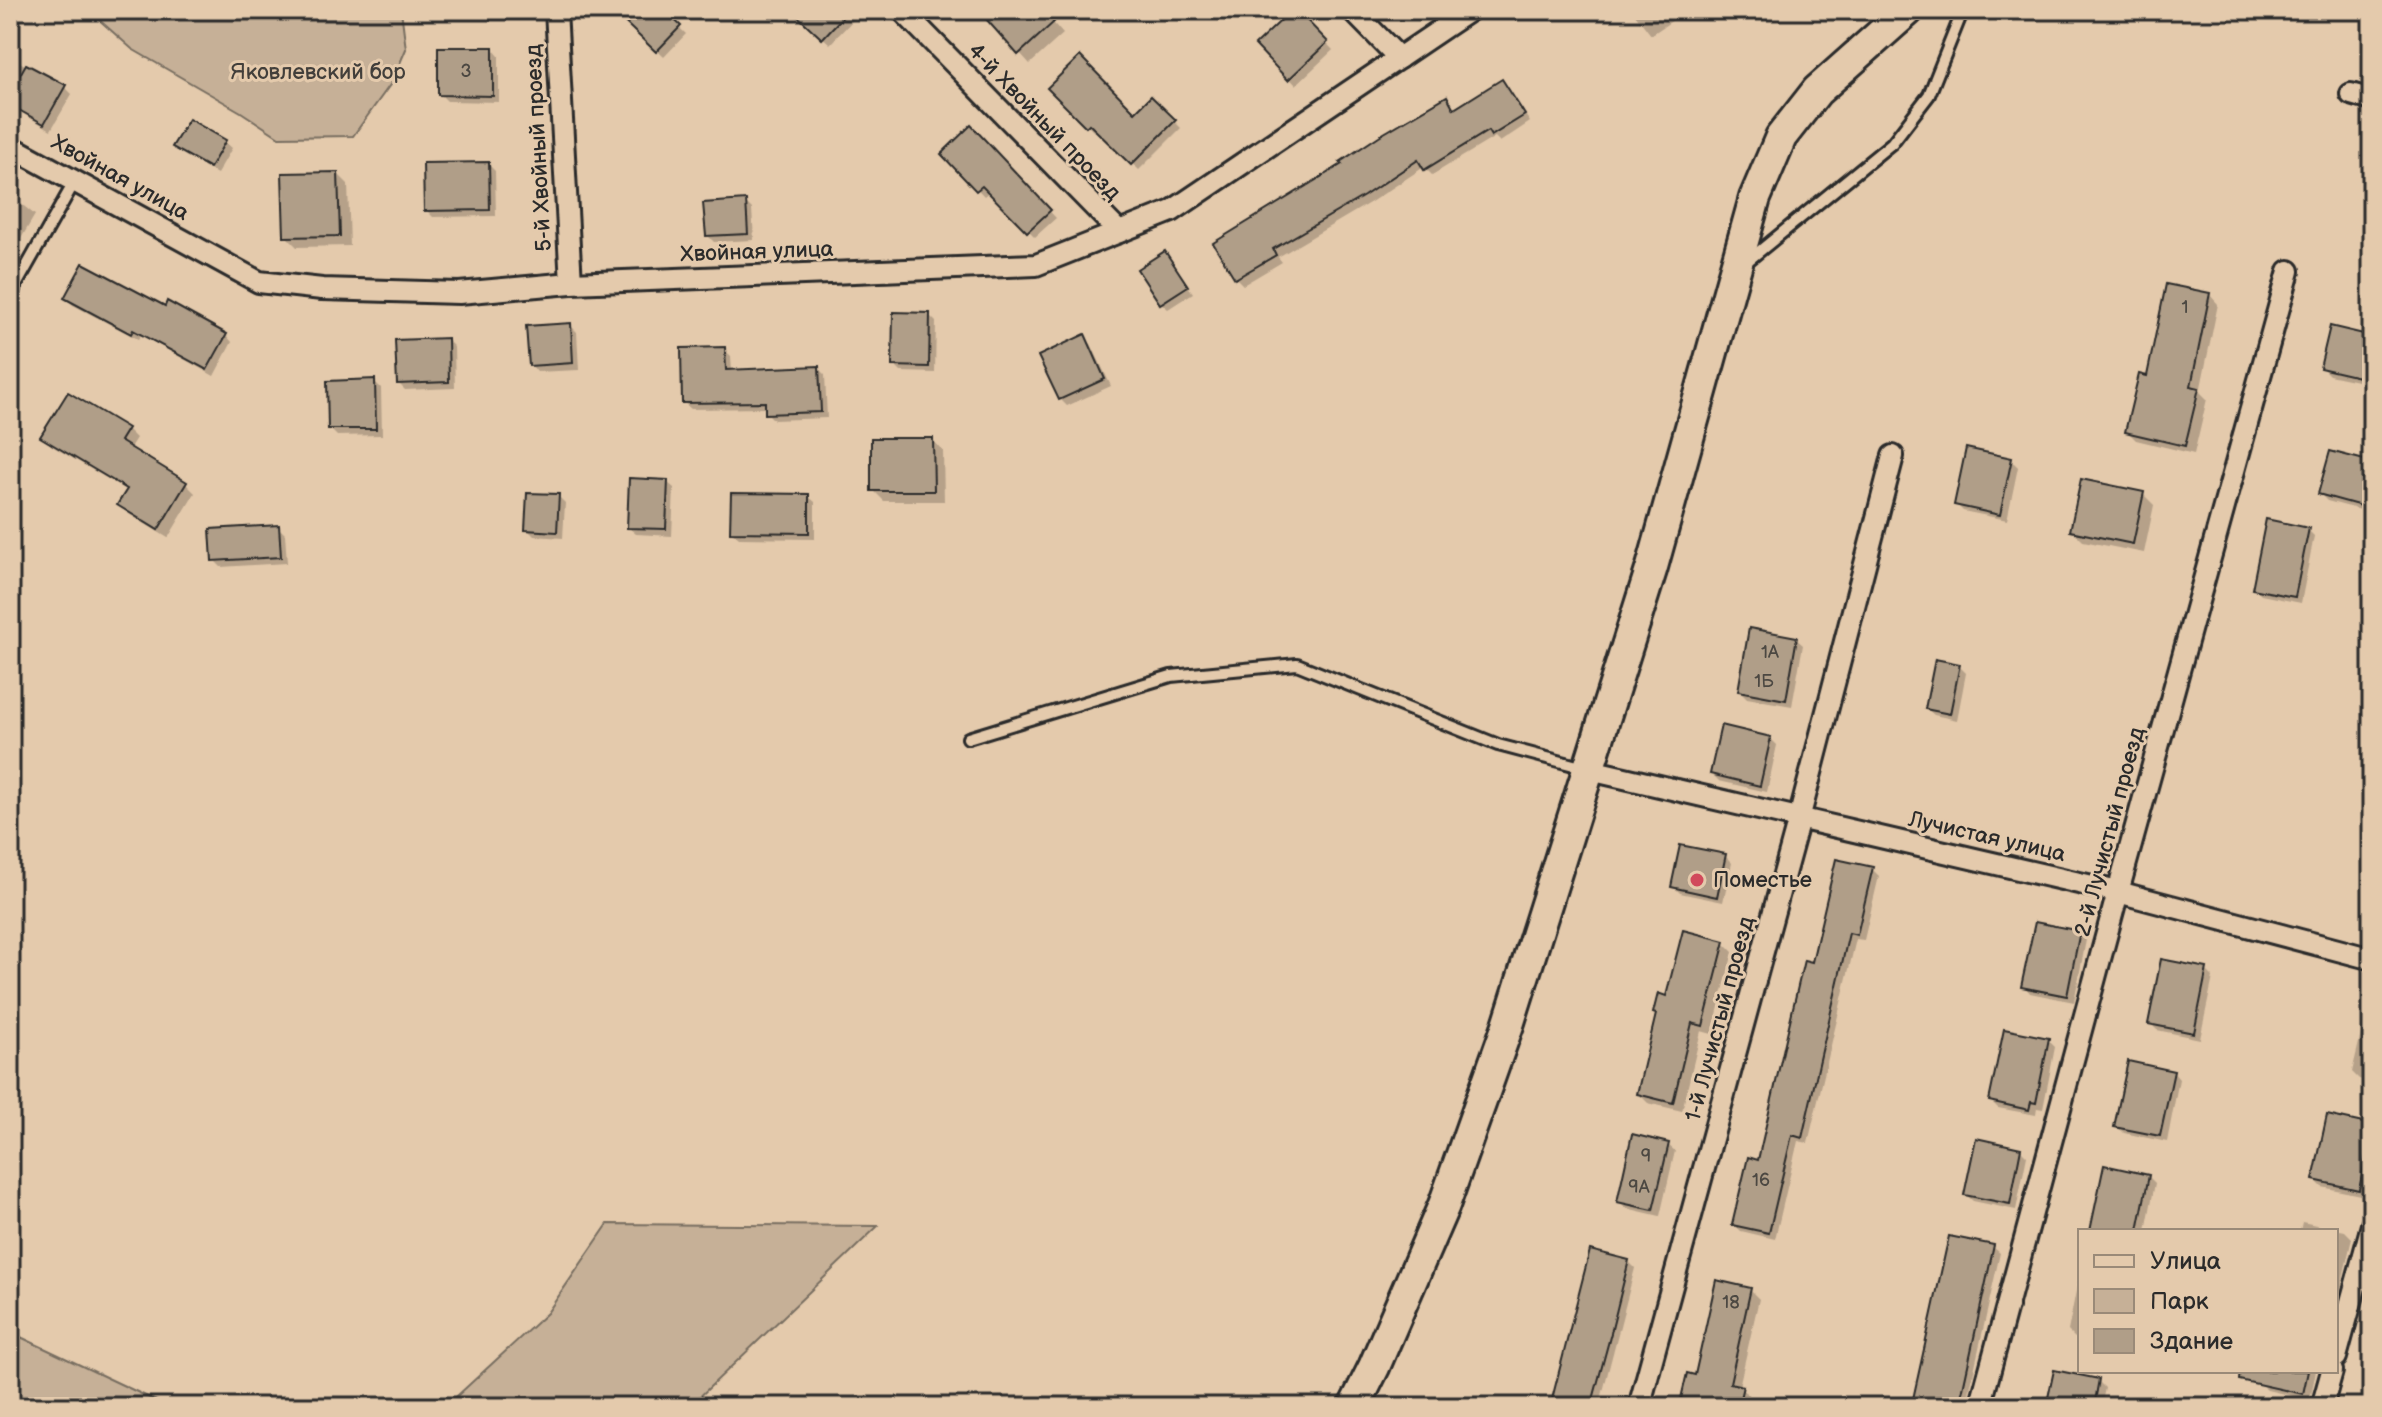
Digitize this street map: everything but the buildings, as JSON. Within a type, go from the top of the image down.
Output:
[{"type":"street","name":"5-й Хвойный проезд","points":[[556,10],[571,283]]},
{"type":"street","name":"4-й Хвойный проезд","points":[[902,10],[1119,232]]},
{"type":"street","points":[[1352,10],[1399,58]]},
{"type":"street","name":"Хвойная улица","points":[[10,146],[259,282],[322,289],[459,293],[571,283],[1036,265],[1172,211],[1470,10]]},
{"type":"street","points":[[1354,1407],[1444,1205],[1508,1025],[1652,567],[1755,198],[1781,137],[1817,91],[1908,10]]},
{"type":"street","points":[[2351,94],[2372,100]]},
{"type":"street","name":"2-й Лучистый проезд","points":[[1980,1407],[2289,271]]},
{"type":"street","name":"1-й Лучистый проезд","points":[[1639,1407],[1799,819],[1893,456]]},
{"type":"street","name":"Лучистая улица","points":[[1590,770],[2118,892],[2372,959]]},
{"type":"street","points":[[2338,1350],[2372,1225]]},
{"type":"street","points":[[2322,1407],[2331,1373]]},
{"type":"lane","points":[[1735,272],[1892,143],[1929,95],[1963,10]]},
{"type":"lane","points":[[10,296],[75,181]]},
{"type":"lane","points":[[968,738],[1171,676],[1297,664],[1498,745],[1590,770]]},
{"type":"green space","name":"Яковлевский бор","points":[[88,10],[401,10],[406,49],[392,82],[353,136],[279,137],[132,49]]},
{"type":"green space","points":[[608,1224],[878,1226],[689,1407],[445,1407],[547,1313]]},
{"type":"green space","points":[[10,1332],[169,1407],[10,1407]]},
{"type":"place","name":"Поместье","points":[[1697,880]]}]
